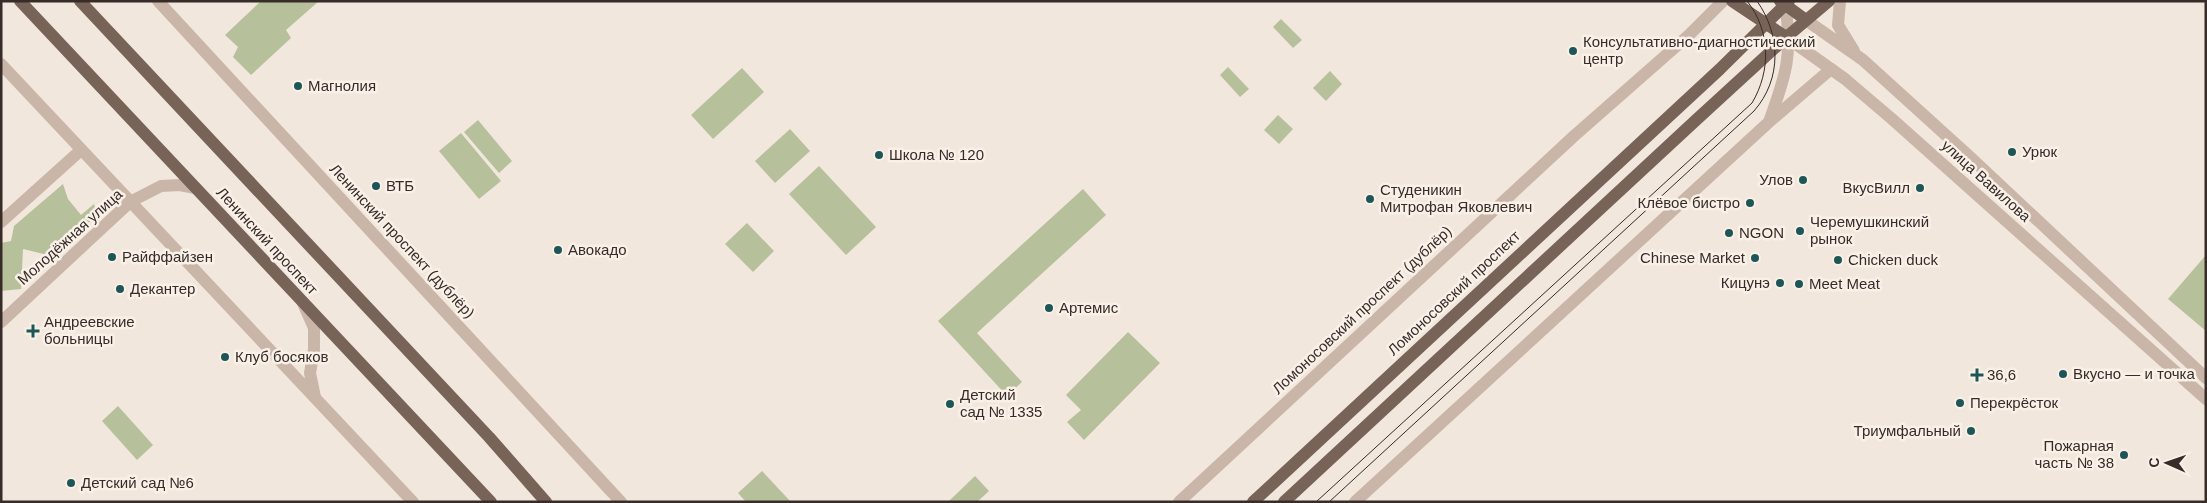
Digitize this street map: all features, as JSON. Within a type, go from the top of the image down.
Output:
[{"type":"main road","name":"Ленинский проспект","points":[[20,1],[491,502]]},
{"type":"main road","name":"Ленинский проспект","points":[[80,1],[488,437],[546,502]]},
{"type":"main road","name":"улица Вавилова","points":[[1732,1],[1788,37]]},
{"type":"main road","points":[[1284,502],[1806,20],[1829,1]]},
{"type":"main road","name":"улица Вавилова","points":[[1785,3],[1806,20]]},
{"type":"main road","name":"Ломоносовский проспект","points":[[1253,502],[1720,69],[1785,3]]},
{"type":"street","name":"Ленинский проспект (дублёр)","points":[[158,1],[621,502]]},
{"type":"street","name":"Ломоносовский проспект (дублёр)","points":[[1179,502],[1574,136],[1690,35],[1723,1]]},
{"type":"street","points":[[1840,1],[1838,25],[1850,46],[1863,60]]},
{"type":"street","points":[[1769,122],[1783,85],[1788,61],[1785,3]]},
{"type":"street","name":"улица Вавилова","points":[[1806,20],[1863,60],[2206,378]]},
{"type":"street","name":"улица Вавилова","points":[[1788,37],[1892,119],[2206,399]]},
{"type":"street","points":[[1,64],[413,502]]},
{"type":"street","points":[[1355,502],[1769,122],[1831,69]]},
{"type":"street","points":[[1892,119],[1886,109],[1889,98],[1900,95],[1904,98]]},
{"type":"street","points":[[1,222],[81,150]]},
{"type":"street","name":"Молодёжная улица","points":[[1,322],[130,202],[161,186],[180,185],[195,188]]},
{"type":"street","points":[[302,303],[314,333],[314,349],[310,373],[316,398]]},
{"type":"green space","points":[[261,1],[319,1],[286,30],[291,38],[251,75],[233,57],[238,47],[225,35]]},
{"type":"green space","points":[[1281,19],[1302,40],[1293,48],[1273,27]]},
{"type":"green space","points":[[1228,67],[1249,89],[1240,97],[1220,75]]},
{"type":"green space","points":[[742,68],[764,92],[713,139],[691,115]]},
{"type":"green space","points":[[1330,71],[1342,84],[1326,101],[1313,88]]},
{"type":"green space","points":[[1278,115],[1293,129],[1279,144],[1264,130]]},
{"type":"green space","points":[[478,120],[512,161],[499,173],[464,132]]},
{"type":"green space","points":[[790,129],[810,151],[775,183],[755,161]]},
{"type":"green space","points":[[461,133],[501,181],[479,199],[439,151]]},
{"type":"green space","points":[[819,166],[876,227],[846,255],[789,194]]},
{"type":"green space","points":[[63,184],[68,199],[81,215],[94,204],[97,215],[52,256],[23,249],[21,289],[1,291],[1,243],[11,241],[14,226]]},
{"type":"green space","points":[[1083,189],[1106,215],[977,333],[1022,382],[1007,396],[938,321]]},
{"type":"green space","points":[[747,223],[774,251],[753,272],[725,244]]},
{"type":"green space","points":[[2206,255],[2206,331],[2168,299]]},
{"type":"green space","points":[[1128,332],[1160,363],[1084,440],[1067,422],[1081,410],[1066,395]]},
{"type":"green space","points":[[118,406],[153,445],[137,460],[102,421]]},
{"type":"green space","points":[[762,471],[791,502],[746,502],[738,493]]},
{"type":"green space","points":[[975,476],[989,491],[977,502],[948,502]]},
{"type":"tram line","points":[[1316,502],[1752,103],[1763,78],[1766,51],[1761,25],[1747,1]]},
{"type":"tram line","points":[[1329,502],[1754,111],[1770,85],[1775,57],[1771,28],[1757,1]]},
{"type":"place","name":"Консультативно-диагностический центр","points":[[1573,51]]},
{"type":"place","name":"Магнолия","points":[[298,86]]},
{"type":"place","name":"Урюк","points":[[2012,152]]},
{"type":"place","name":"Школа № 120","points":[[879,155]]},
{"type":"place","name":"Улов","points":[[1803,180]]},
{"type":"place","name":"ВТБ","points":[[376,186]]},
{"type":"place","name":"ВкусВилл","points":[[1920,188]]},
{"type":"place","name":"Студеникин Митрофан Яковлевич","points":[[1370,199]]},
{"type":"place","name":"Клёвое бистро","points":[[1750,203]]},
{"type":"place","name":"Черемушкинский рынок","points":[[1800,231]]},
{"type":"place","name":"NGON","points":[[1729,233]]},
{"type":"place","name":"Авокадо","points":[[558,250]]},
{"type":"place","name":"Райффайзен","points":[[112,257]]},
{"type":"place","name":"Chinese Market","points":[[1755,258]]},
{"type":"place","name":"Chicken duck","points":[[1838,260]]},
{"type":"place","name":"Кицунэ","points":[[1780,283]]},
{"type":"place","name":"Meet Meat","points":[[1799,284]]},
{"type":"place","name":"Декантер","points":[[120,289]]},
{"type":"place","name":"Артемис","points":[[1049,308]]},
{"type":"place","name":"Андреевские больницы","points":[[33,331]]},
{"type":"place","name":"Клуб босяков","points":[[225,357]]},
{"type":"place","name":"Вкусно — и точка","points":[[2063,374]]},
{"type":"place","name":"36,6","points":[[1977,375]]},
{"type":"place","name":"Перекрёсток","points":[[1960,403]]},
{"type":"place","name":"Детский сад № 1335","points":[[950,404]]},
{"type":"place","name":"Триумфальный","points":[[1971,431]]},
{"type":"place","name":"Пожарная часть № 38","points":[[2124,455]]},
{"type":"place","name":"Детский сад №6","points":[[71,483]]}]
